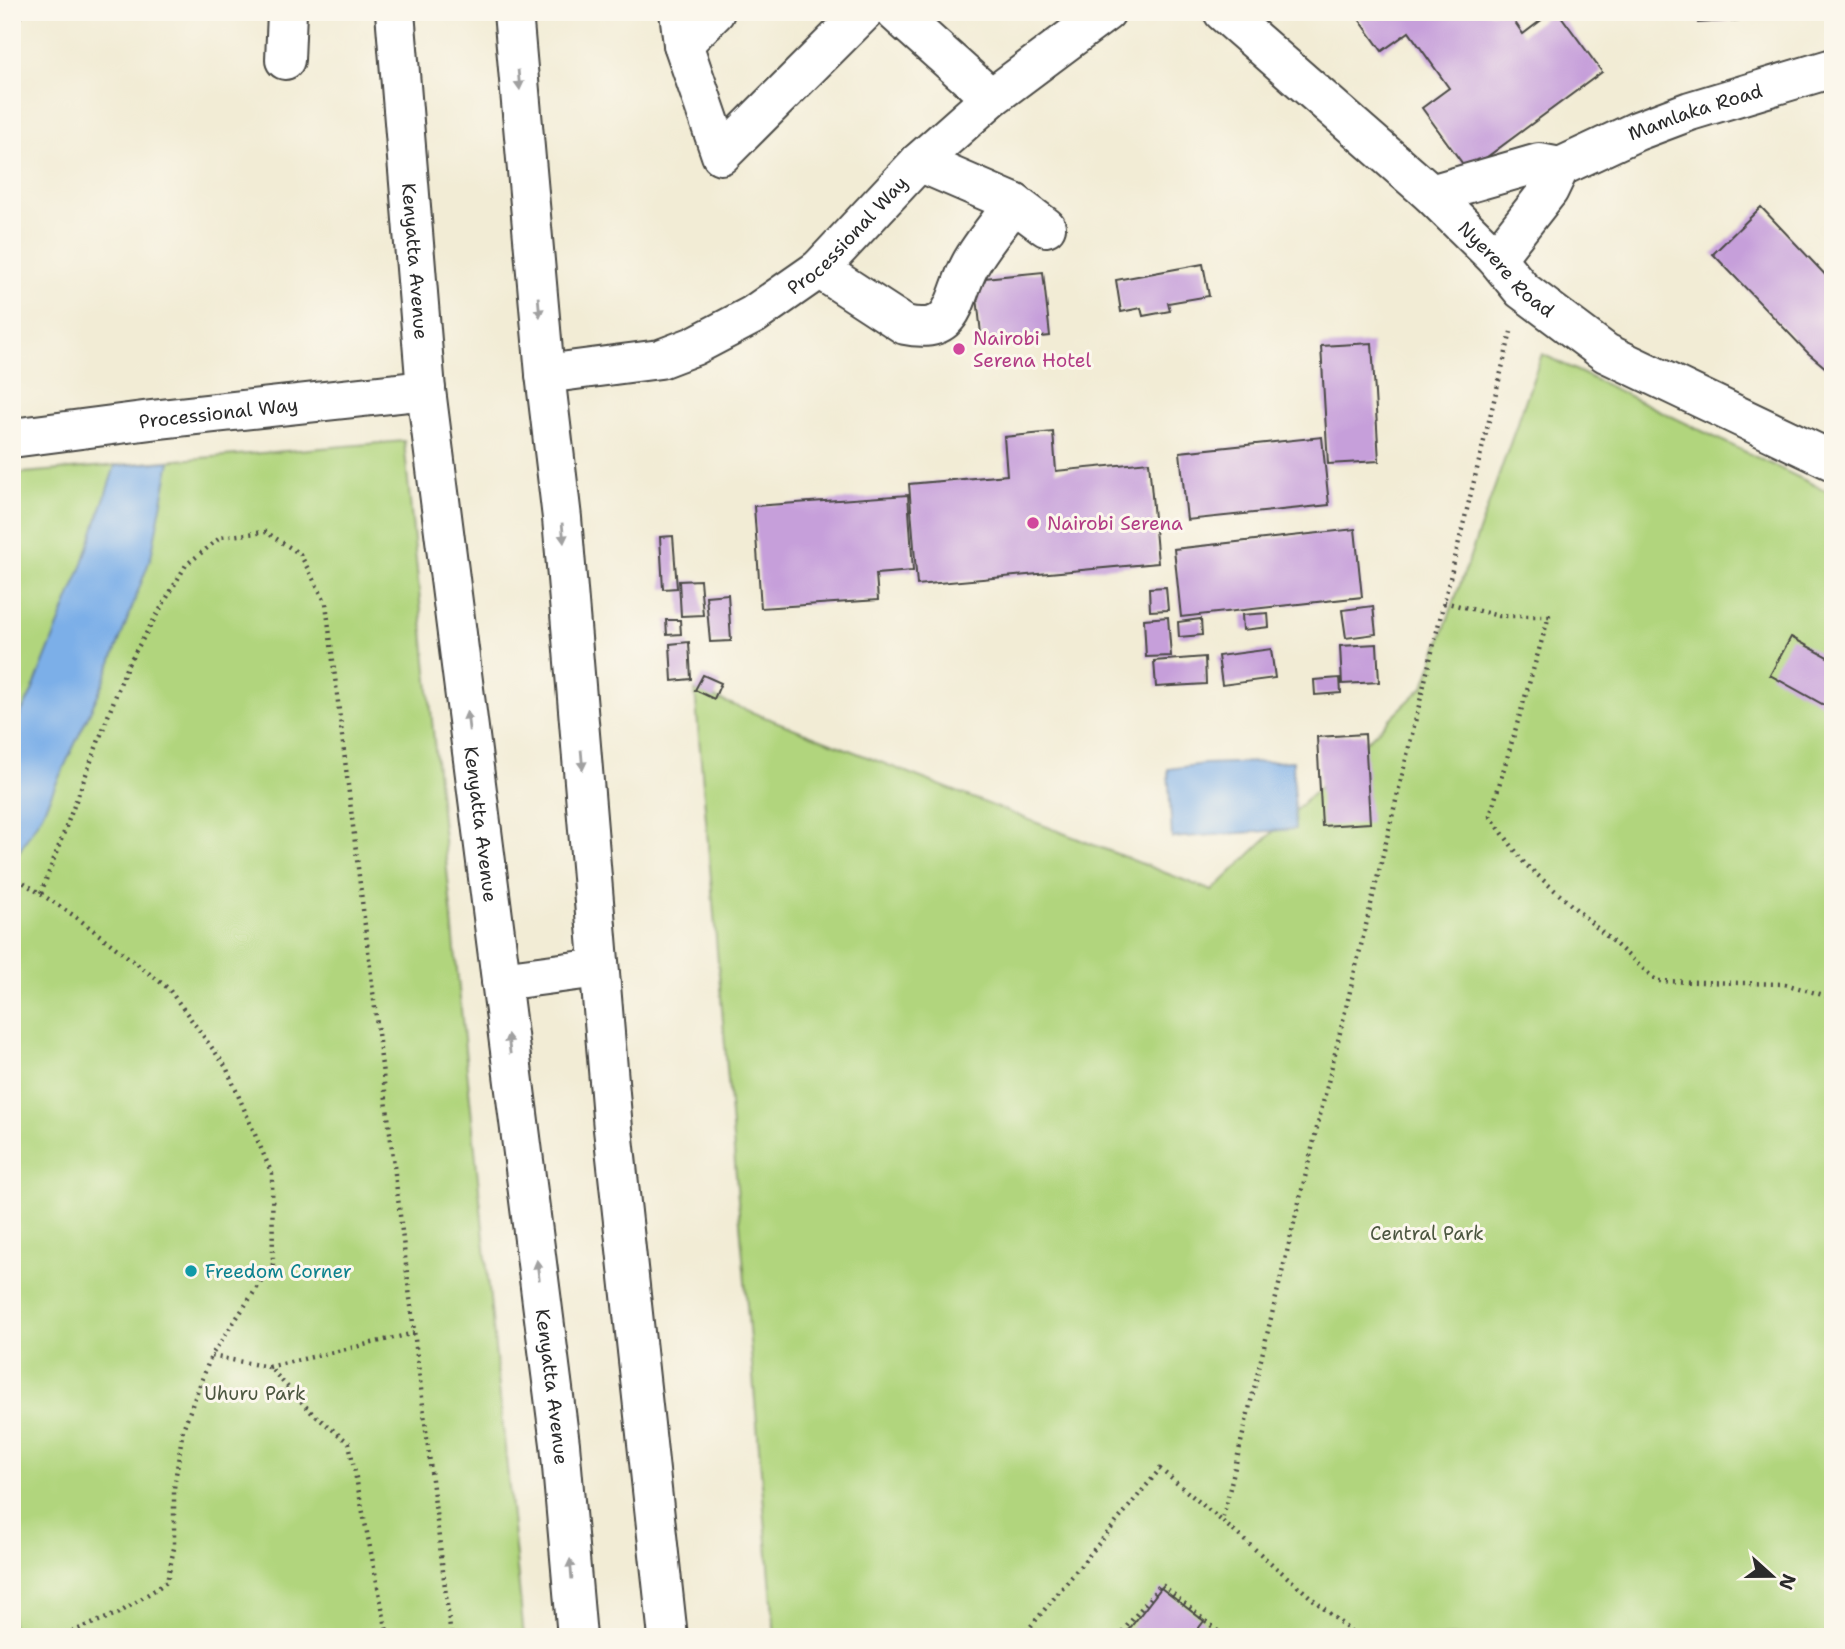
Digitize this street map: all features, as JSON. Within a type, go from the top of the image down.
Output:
[{"type":"main road","points":[[285,60],[287,12]]},
{"type":"main road","name":"Kenyatta Avenue","points":[[395,12],[426,390],[560,1444],[577,1637]]},
{"type":"main road","points":[[513,12],[545,374],[562,518],[613,1129],[668,1637]]},
{"type":"main road","points":[[715,12],[681,28],[721,155],[864,12]]},
{"type":"main road","points":[[895,12],[991,98]]},
{"type":"main road","name":"Processional Way","points":[[545,374],[660,359],[682,351],[753,315],[819,270],[919,162],[991,98],[1106,12]]},
{"type":"main road","name":"Nyerere Road","points":[[1223,12],[1431,194],[1496,258],[1522,290],[1606,353],[1833,461]]},
{"type":"main road","name":"Mamlaka Road","points":[[1431,194],[1539,163],[1560,167],[1637,131],[1690,111],[1833,68]]},
{"type":"main road","points":[[919,162],[1014,203],[1045,227]]},
{"type":"main road","points":[[1496,258],[1549,190],[1560,167]]},
{"type":"main road","points":[[819,270],[905,325],[917,328],[933,326],[944,321],[953,311],[970,265],[1014,203]]},
{"type":"main road","name":"Processional Way","points":[[12,438],[426,390]]},
{"type":"main road","points":[[501,981],[599,968]]},
{"type":"path","points":[[1222,1521],[1444,601],[1522,290]]},
{"type":"path","points":[[41,893],[127,666],[186,565],[221,537],[266,532],[300,554],[326,603],[452,1637]]},
{"type":"path","points":[[1444,601],[1499,616],[1549,616],[1490,816],[1525,864],[1657,981],[1785,984],[1833,998]]},
{"type":"path","points":[[12,875],[19,877],[76,917],[168,988],[226,1067],[272,1174],[273,1264],[211,1356],[183,1429],[174,1488],[174,1548],[167,1582],[119,1613],[59,1637]]},
{"type":"path","points":[[211,1356],[268,1367],[415,1333]]},
{"type":"path","points":[[268,1367],[312,1413],[349,1443],[388,1637]]},
{"type":"path","points":[[1022,1637],[1160,1469],[1357,1637]]},
{"type":"path","points":[[1118,1637],[1161,1584],[1225,1637]]},
{"type":"path","points":[[1786,1637],[1833,1631]]},
{"type":"green space","name":"Central Park","points":[[1542,354],[1833,494],[1833,1637],[775,1637],[695,690],[1212,891],[1424,686]]},
{"type":"green space","name":"Uhuru Park","points":[[404,441],[524,1637],[12,1637],[12,474]]},
{"type":"water","points":[[170,461],[151,557],[103,684],[42,814],[12,863],[12,730],[31,694],[82,566],[115,466]]},
{"type":"water","points":[[1293,761],[1295,829],[1172,838],[1168,769],[1204,764]]},
{"type":"building","points":[[12,12],[23,12],[12,37]]},
{"type":"building","points":[[1354,12],[1508,12],[1523,34],[1552,12],[1558,12],[1602,72],[1468,171],[1422,108],[1449,88],[1409,32],[1382,51]]},
{"type":"building","points":[[1697,12],[1769,12],[1769,18],[1698,23]]},
{"type":"building","points":[[1761,207],[1833,283],[1833,374],[1808,353],[1713,254]]},
{"type":"building","points":[[1203,264],[1209,296],[1168,303],[1170,311],[1143,316],[1141,308],[1121,312],[1116,280]]},
{"type":"building","points":[[1043,272],[1050,336],[982,343],[975,279]]},
{"type":"building","points":[[1372,343],[1379,461],[1328,464],[1321,346]]},
{"type":"building","name":"Nairobi Serena","points":[[1053,432],[1056,471],[1149,462],[1158,563],[917,585],[909,484],[1007,475],[1004,437]]},
{"type":"building","points":[[1322,437],[1329,505],[1187,520],[1180,452]]},
{"type":"building","points":[[908,495],[913,571],[876,574],[878,600],[761,608],[754,506]]},
{"type":"building","points":[[1355,529],[1362,597],[1181,617],[1174,549]]},
{"type":"building","points":[[673,536],[677,588],[663,589],[660,537]]},
{"type":"building","points":[[700,580],[703,615],[681,616],[679,581]]},
{"type":"building","points":[[1166,587],[1168,610],[1150,611],[1149,588]]},
{"type":"building","points":[[728,594],[731,641],[710,642],[706,596]]},
{"type":"building","points":[[1373,606],[1376,634],[1346,638],[1342,610]]},
{"type":"building","points":[[1268,613],[1269,627],[1243,630],[1242,615]]},
{"type":"building","points":[[1168,617],[1171,656],[1146,657],[1144,619]]},
{"type":"building","points":[[1201,619],[1202,635],[1179,637],[1178,622]]},
{"type":"building","points":[[666,620],[680,620],[681,634],[667,635]]},
{"type":"building","points":[[1791,637],[1833,660],[1833,710],[1770,675]]},
{"type":"building","points":[[689,642],[691,679],[672,681],[670,644]]},
{"type":"building","points":[[1377,644],[1379,682],[1342,684],[1340,646]]},
{"type":"building","points":[[1271,649],[1275,678],[1222,685],[1218,656]]},
{"type":"building","points":[[1205,657],[1206,684],[1156,687],[1154,661]]},
{"type":"building","points":[[703,675],[721,683],[714,699],[695,690]]},
{"type":"building","points":[[1340,678],[1341,693],[1315,695],[1314,680]]},
{"type":"building","points":[[1365,734],[1370,823],[1322,826],[1317,737]]},
{"type":"building","points":[[1161,1588],[1204,1621],[1192,1637],[1132,1637],[1127,1632]]},
{"type":"place","name":"Nairobi Serena Hotel","points":[[959,349]]},
{"type":"place","name":"Nairobi Serena","points":[[1033,523]]},
{"type":"place","name":"Freedom Corner","points":[[191,1271]]}]
